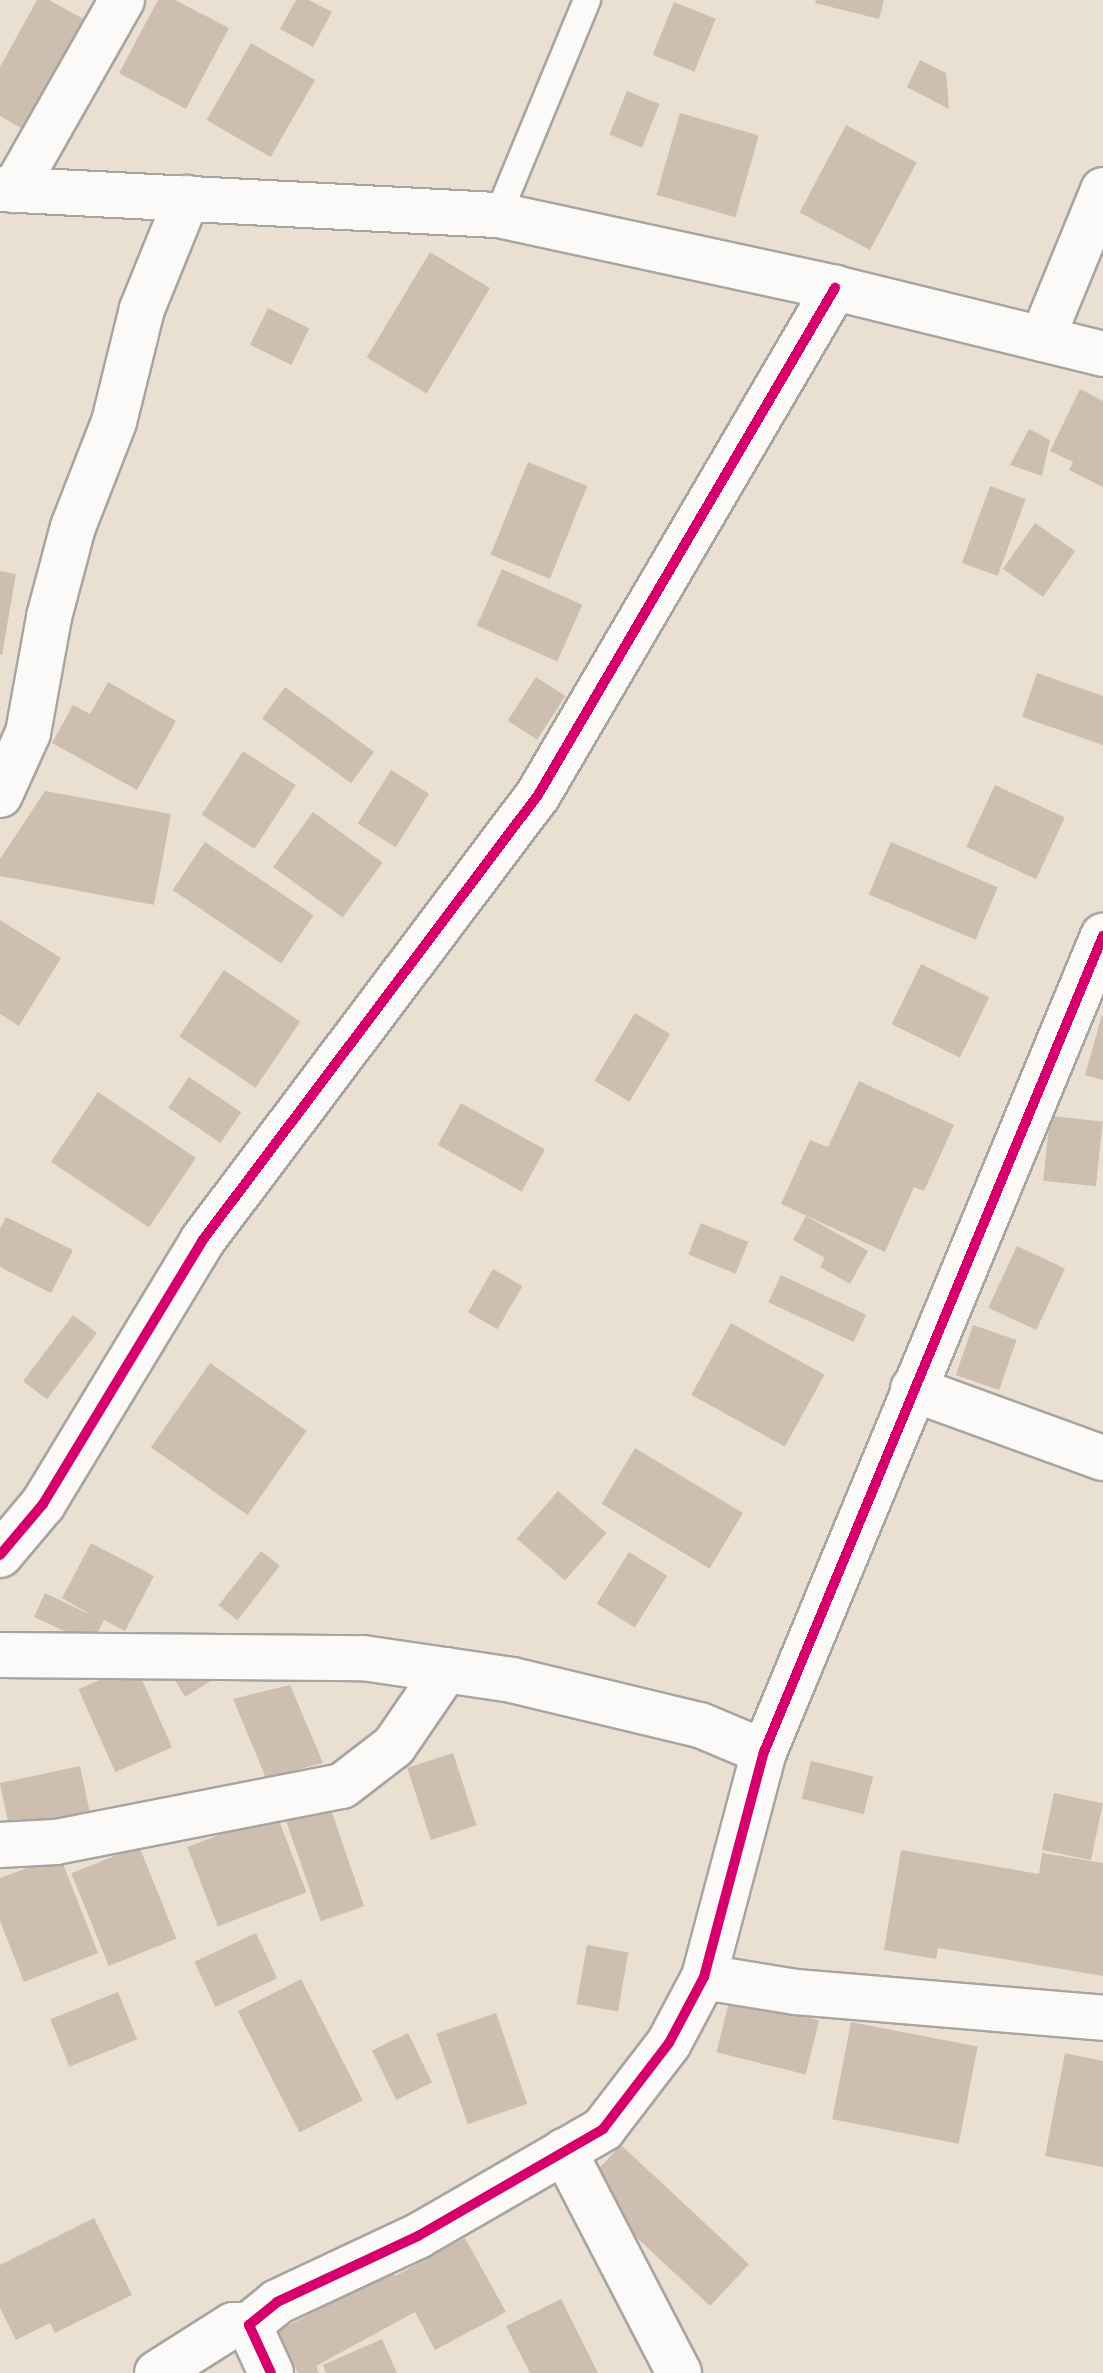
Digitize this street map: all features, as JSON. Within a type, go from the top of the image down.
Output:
[{"type":"street","points":[[122,0],[7,189],[498,215],[835,288],[1103,354]]},
{"type":"street","points":[[1042,339],[1103,190]]},
{"type":"street","points":[[0,795],[28,733],[49,617],[73,527],[114,422],[142,309],[187,198]]},
{"type":"street","points":[[0,1555],[43,1504],[202,1241],[538,795],[835,288]]},
{"type":"street","points":[[157,2373],[233,2325],[249,2325],[277,2302],[418,2236],[603,2129],[669,2043],[704,1977],[764,1752],[1103,936]]},
{"type":"street","points":[[913,1389],[1103,1458]]},
{"type":"street","points":[[0,1655],[363,1658],[512,1680],[700,1725],[764,1752]]},
{"type":"street","points":[[0,1845],[56,1842],[342,1786],[394,1746],[446,1670]]},
{"type":"street","points":[[704,1977],[796,1992],[1103,2018]]},
{"type":"street","points":[[564,2151],[679,2373]]},
{"type":"street","points":[[249,2325],[271,2373]]},
{"type":"lane","points":[[498,215],[587,0]]},
{"type":"building","points":[[37,0],[49,0],[89,22],[28,132],[0,116],[0,67]]},
{"type":"building","points":[[158,0],[175,0],[229,28],[186,109],[119,73]]},
{"type":"building","points":[[296,0],[309,0],[332,12],[313,47],[280,29]]},
{"type":"building","points":[[816,0],[884,0],[879,19],[815,3]]},
{"type":"building","points":[[674,2],[716,19],[694,72],[653,55]]},
{"type":"building","points":[[251,43],[315,80],[271,157],[206,120]]},
{"type":"building","points":[[920,60],[946,73],[949,109],[907,87]]},
{"type":"building","points":[[627,91],[659,104],[642,148],[609,135]]},
{"type":"building","points":[[680,113],[759,136],[735,217],[657,195]]},
{"type":"building","points":[[846,125],[917,163],[870,250],[800,212]]},
{"type":"building","points":[[430,252],[490,288],[427,393],[367,357]]},
{"type":"building","points":[[268,308],[309,328],[291,365],[250,345]]},
{"type":"building","points":[[1080,389],[1103,401],[1103,487],[1069,470],[1073,462],[1050,451]]},
{"type":"building","points":[[1029,429],[1050,440],[1042,476],[1010,465]]},
{"type":"building","points":[[528,462],[587,486],[550,579],[491,555]]},
{"type":"building","points":[[990,486],[1026,499],[998,576],[962,563]]},
{"type":"building","points":[[1035,523],[1075,551],[1043,597],[1003,569]]},
{"type":"building","points":[[502,569],[582,605],[557,661],[477,626]]},
{"type":"building","points":[[0,571],[16,574],[2,655],[0,655]]},
{"type":"building","points":[[1037,673],[1103,696],[1103,745],[1022,717]]},
{"type":"building","points":[[536,677],[565,696],[537,740],[508,721]]},
{"type":"building","points":[[108,682],[176,721],[137,790],[52,743],[73,705],[90,714]]},
{"type":"building","points":[[285,687],[374,752],[351,783],[262,719]]},
{"type":"building","points":[[243,751],[296,785],[254,849],[202,815]]},
{"type":"building","points":[[391,770],[429,794],[396,847],[358,823]]},
{"type":"building","points":[[995,785],[1065,818],[1036,879],[966,847]]},
{"type":"building","points":[[45,791],[171,814],[154,905],[0,876],[0,859]]},
{"type":"building","points":[[313,812],[383,863],[343,918],[273,867]]},
{"type":"building","points":[[205,842],[314,915],[281,963],[173,890]]},
{"type":"building","points":[[891,842],[998,887],[976,940],[869,894]]},
{"type":"building","points":[[0,920],[61,958],[19,1026],[0,1014]]},
{"type":"building","points":[[921,964],[989,997],[960,1058],[892,1024]]},
{"type":"building","points":[[224,970],[300,1021],[256,1088],[179,1036]]},
{"type":"building","points":[[635,1013],[670,1034],[629,1102],[594,1081]]},
{"type":"building","points":[[1103,1015],[1103,1080],[1085,1075]]},
{"type":"building","points":[[189,1077],[241,1112],[221,1143],[168,1108]]},
{"type":"building","points":[[859,1081],[954,1125],[924,1191],[914,1187],[885,1252],[781,1204],[810,1140],[828,1147]]},
{"type":"building","points":[[98,1092],[196,1158],[149,1228],[51,1162]]},
{"type":"building","points":[[461,1103],[545,1150],[522,1192],[438,1145]]},
{"type":"building","points":[[1050,1116],[1103,1122],[1096,1186],[1043,1181]]},
{"type":"building","points":[[806,1216],[868,1251],[850,1284],[820,1267],[825,1258],[793,1240]]},
{"type":"building","points":[[6,1217],[73,1250],[51,1293],[0,1267],[0,1229]]},
{"type":"building","points":[[701,1223],[748,1242],[736,1274],[688,1255]]},
{"type":"building","points":[[1017,1246],[1065,1268],[1036,1330],[988,1308]]},
{"type":"building","points":[[493,1269],[522,1286],[497,1329],[468,1312]]},
{"type":"building","points":[[781,1275],[866,1315],[854,1342],[768,1302]]},
{"type":"building","points":[[73,1315],[97,1333],[47,1399],[23,1381]]},
{"type":"building","points":[[731,1323],[825,1375],[785,1447],[691,1395]]},
{"type":"building","points":[[973,1325],[1016,1340],[999,1390],[956,1375]]},
{"type":"building","points":[[210,1363],[307,1431],[248,1515],[151,1447]]},
{"type":"building","points":[[635,1448],[743,1513],[710,1569],[602,1504]]},
{"type":"building","points":[[558,1491],[606,1533],[565,1581],[517,1539]]},
{"type":"building","points":[[91,1543],[154,1576],[125,1631],[104,1620],[92,1644],[34,1617],[45,1593],[93,1616],[62,1598]]},
{"type":"building","points":[[261,1551],[280,1566],[237,1620],[219,1605]]},
{"type":"building","points":[[629,1552],[667,1576],[635,1628],[597,1604]]},
{"type":"building","points":[[135,1664],[172,1747],[115,1772],[78,1689]]},
{"type":"building","points":[[173,1677],[217,1677],[185,1697]]},
{"type":"building","points":[[290,1685],[323,1763],[266,1778],[233,1699]]},
{"type":"building","points":[[453,1753],[476,1825],[431,1840],[407,1768]]},
{"type":"building","points":[[811,1761],[873,1776],[864,1814],[802,1799]]},
{"type":"building","points":[[80,1766],[90,1815],[10,1832],[0,1783]]},
{"type":"building","points":[[1054,1793],[1103,1803],[1091,1860],[1042,1850]]},
{"type":"building","points":[[330,1807],[364,1906],[321,1921],[287,1822]]},
{"type":"building","points":[[276,1813],[306,1892],[218,1926],[187,1847]]},
{"type":"building","points":[[139,1846],[176,1939],[109,1966],[71,1873]]},
{"type":"building","points":[[901,1850],[1039,1874],[1042,1853],[1103,1863],[1103,1976],[938,1948],[936,1959],[884,1950]]},
{"type":"building","points":[[60,1856],[98,1953],[24,1982],[0,1921],[0,1878]]},
{"type":"building","points":[[256,1933],[277,1978],[216,2007],[194,1962]]},
{"type":"building","points":[[587,1945],[628,1952],[618,2011],[577,2004]]},
{"type":"building","points":[[301,1979],[363,2100],[299,2132],[238,2011]]},
{"type":"building","points":[[118,1992],[137,2039],[69,2067],[50,2019]]},
{"type":"building","points":[[730,1998],[819,2020],[806,2075],[716,2052]]},
{"type":"building","points":[[496,2013],[527,2104],[468,2124],[436,2034]]},
{"type":"building","points":[[851,2022],[978,2047],[959,2144],[832,2119]]},
{"type":"building","points":[[408,2033],[432,2082],[396,2100],[372,2051]]},
{"type":"building","points":[[1065,2053],[1103,2061],[1103,2167],[1045,2156]]},
{"type":"building","points":[[621,2145],[749,2264],[710,2306],[582,2187]]},
{"type":"building","points":[[94,2218],[132,2295],[55,2333],[50,2323],[16,2340],[0,2308],[0,2265]]},
{"type":"building","points":[[465,2238],[506,2312],[435,2350],[415,2312],[316,2366],[319,2373],[298,2373],[276,2332],[392,2270],[395,2276]]},
{"type":"building","points":[[561,2299],[598,2373],[530,2373],[506,2326]]},
{"type":"building","points":[[382,2339],[397,2373],[326,2373],[323,2365]]},
{"type":"cycle path","points":[[0,1555],[43,1504],[202,1241],[538,795],[835,288]]},
{"type":"cycle path","points":[[271,2373],[249,2325],[277,2302],[418,2236],[603,2129],[669,2043],[704,1977],[764,1752],[1103,936]]}]
